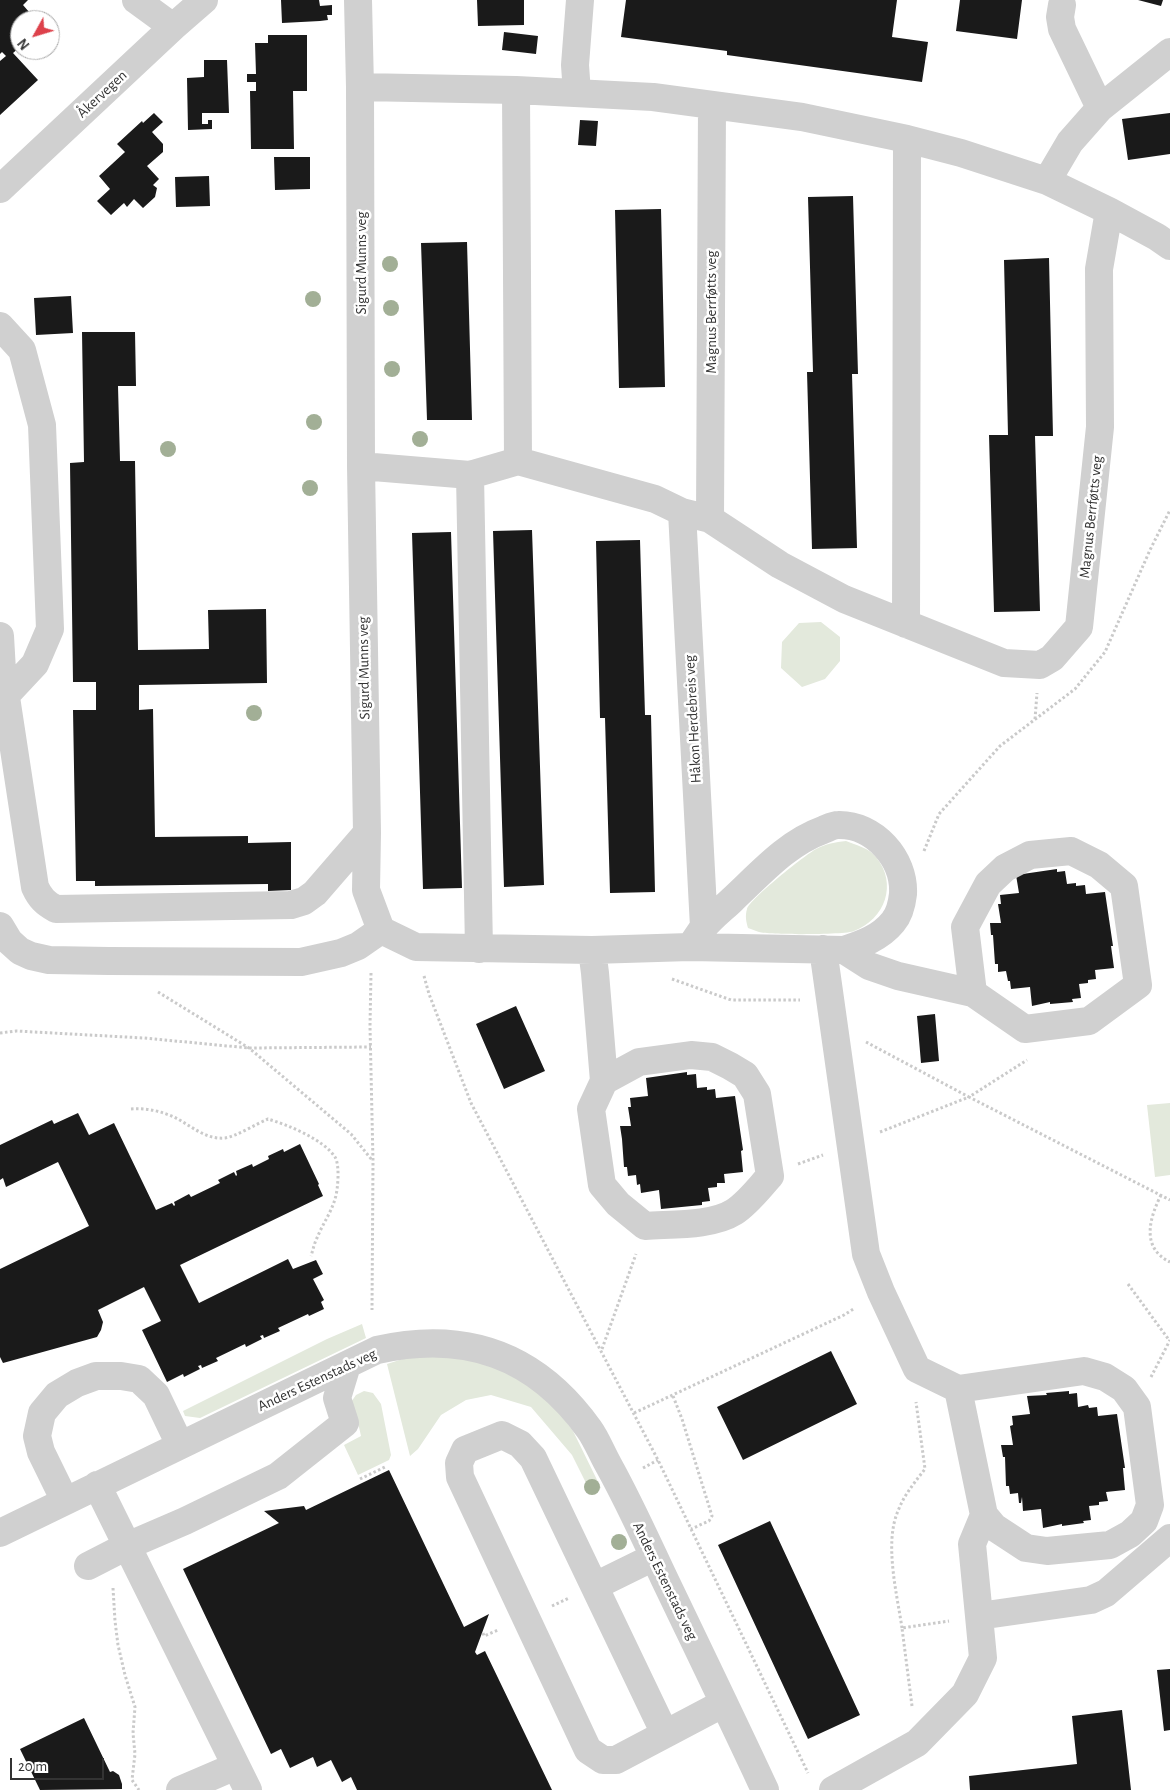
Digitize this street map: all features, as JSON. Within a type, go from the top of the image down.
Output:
[{"type":"street","points":[[136,0],[173,27]]},
{"type":"street","name":"Åkervegen","points":[[0,189],[204,0]]},
{"type":"street","name":"Sigurd Munns veg","points":[[358,0],[361,466],[367,833],[366,890],[381,930]]},
{"type":"street","points":[[578,93],[575,65],[580,0]]},
{"type":"street","points":[[1062,5],[1060,17],[1062,29],[1100,108]]},
{"type":"street","points":[[1047,182],[1070,142],[1100,108],[1170,52]]},
{"type":"street","points":[[360,87],[516,90],[653,97],[802,117],[907,139],[961,153],[1047,182],[1109,211],[1166,234]]},
{"type":"street","points":[[361,466],[470,475],[518,461],[516,90]]},
{"type":"street","name":"Magnus Berrføtts veg","points":[[710,519],[712,106]]},
{"type":"street","points":[[906,624],[907,139]]},
{"type":"street","name":"Magnus Berrføtts veg","points":[[518,461],[654,499],[682,512],[710,519],[788,569],[844,598],[1004,663],[1040,665],[1052,658],[1079,627],[1100,426],[1099,269],[1109,211]]},
{"type":"street","points":[[0,326],[22,350],[42,425],[50,629],[35,664],[8,706]]},
{"type":"street","points":[[470,475],[479,948]]},
{"type":"street","name":"Håkon Herdebreis veg","points":[[682,512],[697,937]]},
{"type":"street","points":[[0,636],[2,671],[35,887],[40,897],[56,909],[291,906],[304,901],[315,893],[367,833]]},
{"type":"street","points":[[0,926],[9,941],[20,951],[31,956],[49,960],[301,962],[342,953],[358,946],[381,930],[416,948],[592,950],[697,937],[834,949],[865,943],[894,921],[902,903],[903,884],[898,865],[886,847],[870,833],[851,826],[835,825],[802,839],[778,856],[697,937]]},
{"type":"street","points":[[834,949],[869,966],[891,974],[973,993],[1025,1029],[1089,1021],[1138,985],[1124,886],[1100,865],[1071,851],[1030,855],[1005,868],[988,884],[965,927],[973,993]]},
{"type":"street","points":[[834,949],[830,994],[866,1254],[917,1369],[958,1389],[1084,1371],[1105,1377],[1124,1389],[1137,1407],[1150,1505],[1144,1521],[1130,1534],[1110,1545],[1047,1551],[1026,1548],[994,1527],[984,1515],[958,1389]]},
{"type":"street","points":[[592,950],[604,1081],[591,1109],[602,1185],[618,1204],[645,1226],[711,1221],[734,1212],[753,1196],[770,1176],[757,1094],[745,1075],[730,1066],[712,1057],[691,1054],[639,1062],[604,1081]]},
{"type":"street","name":"Anders Estenstads veg","points":[[0,1531],[377,1350],[399,1345],[422,1343],[473,1346],[498,1354],[525,1367],[548,1384],[570,1405],[590,1431],[618,1482],[765,1790]]},
{"type":"street","points":[[107,1556],[185,1522],[278,1476],[345,1423],[337,1398],[347,1365]]},
{"type":"street","points":[[65,1501],[42,1452],[37,1436],[42,1413],[57,1395],[77,1383],[96,1376],[121,1376],[139,1379],[156,1396],[180,1445]]},
{"type":"street","points":[[665,1734],[533,1458],[520,1444],[502,1435],[465,1450],[459,1463],[460,1477],[588,1750],[603,1760],[616,1760],[724,1703]]},
{"type":"street","points":[[97,1485],[107,1556],[236,1766],[248,1790]]},
{"type":"street","points":[[822,1786],[917,1743],[965,1694],[983,1658],[972,1544],[984,1515]]},
{"type":"street","points":[[979,1616],[1091,1600],[1106,1593],[1170,1538]]},
{"type":"street","points":[[595,1586],[654,1557]]},
{"type":"street","points":[[180,1790],[236,1766]]},
{"type":"path","points":[[903,884],[920,861],[939,814],[1000,746],[1074,689],[1105,652],[1150,550],[1170,510]]},
{"type":"path","points":[[372,1310],[373,1161],[370,1026],[372,958],[381,930]]},
{"type":"path","points":[[416,948],[429,994],[471,1104],[602,1350],[822,1786]]},
{"type":"path","points":[[670,978],[732,1000],[811,1000],[830,994]]},
{"type":"path","points":[[158,992],[249,1048],[351,1134],[373,1161]]},
{"type":"path","points":[[835,1025],[969,1097]]},
{"type":"path","points":[[0,1032],[16,1031],[144,1038],[249,1048],[371,1046]]},
{"type":"path","points":[[987,1106],[1170,1200]]},
{"type":"path","points":[[131,1109],[145,1108],[170,1115],[192,1128],[213,1137],[226,1138],[268,1119],[292,1128],[325,1147],[336,1158],[338,1183],[330,1213],[317,1237],[311,1256]]},
{"type":"path","points":[[1161,1195],[1154,1208],[1150,1228],[1151,1240],[1158,1254],[1170,1262]]},
{"type":"path","points":[[602,1350],[645,1226]]},
{"type":"path","points":[[1128,1284],[1170,1341],[1137,1407]]},
{"type":"path","points":[[634,1413],[844,1314],[882,1292]]},
{"type":"path","points":[[917,1743],[891,1546],[897,1512],[912,1486],[925,1470],[915,1399],[958,1389]]},
{"type":"path","points":[[673,1396],[712,1516],[710,1521],[691,1529]]},
{"type":"path","points":[[360,1479],[387,1466]]},
{"type":"path","points":[[107,1556],[114,1589],[114,1621],[118,1645],[125,1675],[136,1707],[132,1733],[135,1754],[132,1780],[139,1790]]},
{"type":"path","points":[[902,1628],[979,1616]]},
{"type":"shaded area","points":[[821,622],[840,637],[840,661],[825,679],[802,687],[781,668],[782,642],[799,623]]},
{"type":"shaded area","points":[[846,841],[870,851],[883,867],[887,889],[885,900],[874,918],[854,931],[837,933],[777,934],[759,932],[748,928],[747,909],[767,887],[816,849]]},
{"type":"shaded area","points":[[1170,1103],[1170,1175],[1155,1177],[1147,1105]]},
{"type":"shaded area","points":[[362,1324],[366,1338],[200,1418],[185,1416],[183,1411],[327,1339]]},
{"type":"shaded area","points":[[409,1357],[454,1357],[488,1363],[523,1382],[554,1405],[573,1431],[601,1488],[591,1493],[572,1455],[531,1407],[491,1395],[466,1400],[441,1415],[418,1449],[410,1456],[387,1364]]},
{"type":"shaded area","points":[[364,1391],[373,1393],[381,1404],[391,1455],[389,1460],[358,1475],[344,1445],[361,1436],[349,1405],[356,1395]]},
{"type":"building","points":[[0,0],[28,0],[23,5],[27,10],[10,10],[10,60],[19,60],[38,80],[0,115],[0,61],[6,56],[2,52],[0,54]]},
{"type":"building","points":[[281,0],[319,0],[320,6],[332,5],[332,15],[327,15],[328,20],[282,23]]},
{"type":"building","points":[[477,0],[524,0],[524,25],[478,26]]},
{"type":"building","points":[[626,0],[897,0],[892,37],[928,42],[922,82],[727,55],[727,51],[621,37]]},
{"type":"building","points":[[960,0],[1022,0],[1017,39],[956,31]]},
{"type":"building","points":[[1138,0],[1163,0],[1161,6]]},
{"type":"building","points":[[504,32],[538,36],[536,54],[502,50]]},
{"type":"building","points":[[268,35],[307,35],[307,91],[293,91],[294,149],[251,149],[250,91],[256,91],[256,82],[247,82],[247,74],[256,74],[255,43],[268,43]]},
{"type":"building","points":[[204,60],[227,60],[229,113],[202,113],[202,124],[208,124],[208,120],[212,120],[212,129],[188,130],[187,78],[204,77]]},
{"type":"building","points":[[154,113],[163,122],[152,132],[163,144],[163,152],[147,166],[159,179],[153,185],[157,188],[155,197],[143,208],[134,199],[127,207],[124,203],[111,215],[97,201],[110,189],[99,176],[125,152],[117,144],[142,121],[143,123]]},
{"type":"building","points":[[1170,113],[1170,154],[1128,160],[1122,119]]},
{"type":"building","points":[[580,120],[598,121],[596,146],[578,145]]},
{"type":"building","points":[[274,157],[310,157],[310,189],[275,190]]},
{"type":"building","points":[[209,176],[210,206],[176,207],[175,177]]},
{"type":"building","points":[[853,196],[858,374],[852,374],[857,548],[812,549],[807,372],[813,372],[808,197]]},
{"type":"building","points":[[661,209],[665,387],[619,388],[615,210]]},
{"type":"building","points":[[467,242],[472,420],[427,420],[421,243]]},
{"type":"building","points":[[1049,258],[1053,436],[1035,436],[1040,611],[994,612],[989,435],[1008,435],[1004,260]]},
{"type":"building","points":[[71,296],[73,333],[36,335],[34,298]]},
{"type":"building","points":[[82,332],[135,332],[136,386],[118,386],[120,461],[135,461],[138,650],[209,649],[208,610],[266,609],[267,683],[139,685],[139,710],[153,709],[155,837],[248,836],[248,843],[291,842],[291,890],[268,891],[268,884],[95,886],[95,881],[76,881],[73,710],[96,710],[96,682],[73,682],[70,463],[84,462]]},
{"type":"building","points":[[532,530],[544,885],[504,887],[493,531]]},
{"type":"building","points":[[451,532],[462,888],[423,889],[412,533]]},
{"type":"building","points":[[640,540],[645,715],[651,715],[655,892],[610,893],[605,718],[600,718],[596,541]]},
{"type":"building","points":[[1057,869],[1057,872],[1065,871],[1067,884],[1085,885],[1086,894],[1105,892],[1113,946],[1111,946],[1114,968],[1095,970],[1096,979],[1088,980],[1088,983],[1079,984],[1081,998],[1072,999],[1073,1002],[1050,1004],[1050,1002],[1032,1006],[1030,987],[1011,989],[1006,971],[998,972],[998,964],[995,964],[993,935],[991,935],[990,923],[1001,923],[998,904],[1001,904],[1000,895],[1019,893],[1016,875]]},
{"type":"building","points":[[516,1006],[545,1071],[504,1089],[476,1024]]},
{"type":"building","points":[[935,1014],[939,1061],[921,1063],[917,1016]]},
{"type":"building","points":[[687,1072],[687,1075],[696,1074],[697,1088],[707,1087],[707,1090],[715,1089],[716,1098],[735,1096],[743,1150],[741,1151],[743,1172],[724,1174],[725,1183],[717,1183],[717,1187],[708,1188],[710,1201],[702,1202],[702,1205],[661,1209],[659,1190],[641,1193],[640,1184],[637,1185],[636,1175],[628,1176],[627,1167],[624,1167],[620,1126],[631,1126],[628,1107],[631,1107],[630,1098],[648,1096],[646,1078]]},
{"type":"building","points":[[78,1113],[89,1135],[114,1123],[156,1210],[172,1203],[174,1206],[174,1202],[189,1194],[191,1197],[220,1183],[218,1180],[234,1172],[236,1176],[236,1171],[252,1164],[253,1167],[269,1159],[268,1156],[283,1149],[284,1152],[300,1144],[323,1196],[180,1265],[199,1303],[288,1259],[293,1269],[316,1260],[323,1274],[313,1279],[324,1300],[321,1302],[324,1309],[278,1328],[280,1331],[264,1338],[263,1335],[260,1336],[262,1339],[246,1347],[245,1344],[216,1358],[218,1361],[202,1368],[201,1365],[198,1366],[200,1369],[184,1377],[183,1374],[167,1382],[142,1330],[161,1321],[144,1287],[98,1310],[103,1322],[97,1337],[3,1363],[0,1357],[0,1269],[89,1226],[58,1162],[6,1187],[3,1178],[0,1180],[0,1145],[52,1120],[54,1124]]},
{"type":"building","points":[[831,1351],[857,1404],[743,1460],[717,1407]]},
{"type":"building","points":[[1069,1391],[1069,1394],[1077,1393],[1078,1407],[1088,1405],[1089,1408],[1097,1407],[1098,1416],[1117,1414],[1125,1468],[1123,1468],[1125,1490],[1106,1492],[1108,1501],[1099,1502],[1099,1505],[1089,1506],[1091,1520],[1083,1521],[1084,1523],[1062,1526],[1062,1524],[1043,1528],[1041,1509],[1023,1511],[1022,1497],[1021,1503],[1019,1503],[1018,1493],[1010,1494],[1009,1486],[1006,1486],[1005,1457],[1003,1457],[1001,1445],[1013,1445],[1010,1426],[1013,1425],[1012,1416],[1030,1414],[1027,1396]]},
{"type":"building","points":[[389,1470],[464,1627],[489,1614],[475,1652],[477,1655],[485,1651],[552,1790],[357,1790],[351,1777],[342,1782],[331,1760],[317,1767],[313,1757],[290,1768],[281,1749],[271,1754],[183,1569],[279,1523],[264,1511],[304,1506],[306,1510]]},
{"type":"building","points":[[770,1521],[860,1715],[808,1739],[718,1545]]},
{"type":"building","points":[[1170,1669],[1170,1730],[1164,1731],[1157,1670]]},
{"type":"building","points":[[1122,1710],[1131,1790],[970,1790],[969,1776],[1077,1764],[1072,1716]]},
{"type":"building","points":[[84,1718],[110,1772],[113,1771],[119,1775],[122,1789],[40,1790],[20,1749]]}]
